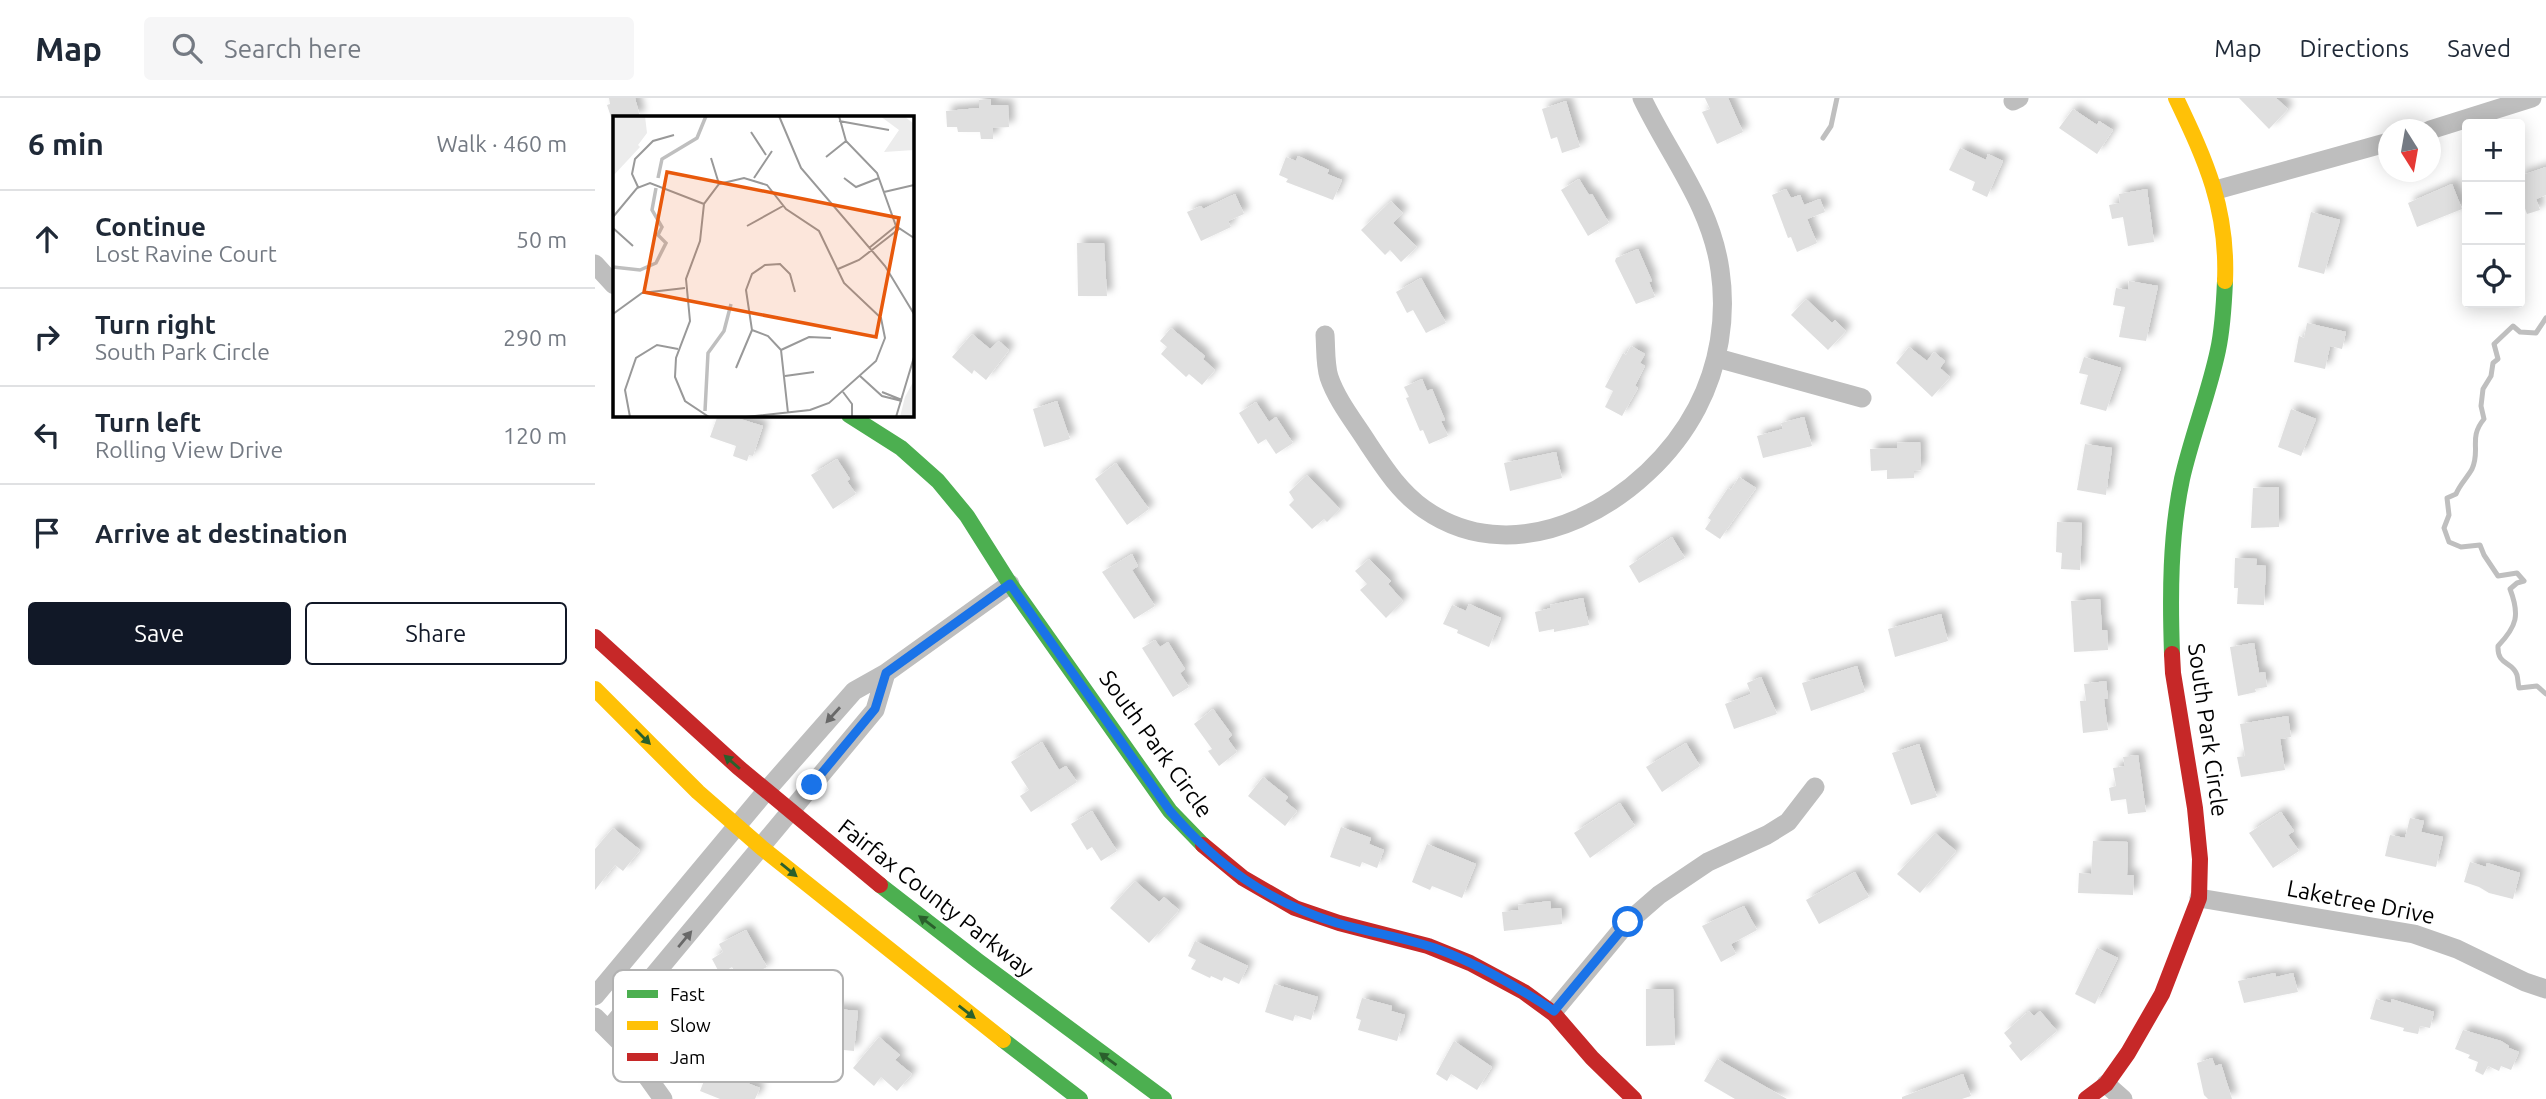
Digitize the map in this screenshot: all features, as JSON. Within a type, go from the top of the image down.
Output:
[{"type":"main road","name":"South Park Circle","points":[[2086,1099],[2106,1084],[2128,1053],[2162,994],[2199,898],[2200,859],[2195,808],[2173,673],[2170,596],[2182,480],[2218,351],[2224,316],[2226,267],[2221,211],[2216,190],[2206,161],[2176,98]]},
{"type":"main road","name":"South Park Circle","points":[[851,416],[901,449],[938,481],[967,516],[1010,584],[1170,811],[1196,840],[1258,889],[1295,908],[1338,923],[1443,951],[1524,991],[1554,1011],[1594,1059],[1634,1099]]},
{"type":"main road","name":"Fairfax County Parkway","points":[[595,637],[638,680],[790,813],[914,912],[1164,1099]]},
{"type":"main road","points":[[595,689],[698,792],[762,848],[958,1006],[1080,1099]]},
{"type":"street","points":[[1325,335],[1326,364],[1335,391],[1401,489],[1438,517],[1468,530],[1500,536],[1518,536],[1569,523],[1609,502],[1643,476],[1668,451],[1689,423],[1707,388],[1717,358],[1723,298],[1714,240],[1698,199],[1642,98]]},
{"type":"street","points":[[2441,127],[2532,98]]},
{"type":"street","points":[[2216,190],[2378,145]]},
{"type":"street","points":[[595,264],[613,284]]},
{"type":"street","points":[[1717,358],[1862,398]]},
{"type":"street","points":[[617,970],[765,791],[854,691],[886,673],[1010,584]]},
{"type":"street","points":[[650,970],[762,848],[875,709],[886,673]]},
{"type":"street","points":[[1554,1011],[1628,922],[1658,895],[1708,862],[1767,835],[1788,822],[1815,787]]},
{"type":"street","name":"Laketree Drive","points":[[2199,898],[2414,934],[2457,949],[2525,982],[2546,989]]},
{"type":"street","points":[[595,996],[613,974]]},
{"type":"street","points":[[651,1082],[663,1099]]},
{"type":"street","points":[[2106,1084],[2123,1099]]},
{"type":"building","points":[[609,98],[635,98],[640,116],[611,117],[607,105],[610,104]]},
{"type":"building","points":[[1705,98],[1728,98],[1743,132],[1717,144],[1702,112],[1710,109]]},
{"type":"building","points":[[2239,98],[2276,98],[2288,109],[2269,129]]},
{"type":"building","points":[[991,99],[991,105],[1008,105],[1009,127],[993,128],[993,139],[981,139],[980,132],[958,132],[957,127],[947,127],[946,111],[979,108],[979,100]]},
{"type":"building","points":[[1566,101],[1580,147],[1562,153],[1557,137],[1551,139],[1542,109]]},
{"type":"building","points":[[2073,109],[2097,125],[2099,121],[2113,130],[2097,154],[2059,128]]},
{"type":"building","points":[[1960,148],[1986,160],[1988,154],[2003,161],[1987,197],[1972,190],[1975,182],[1949,170]]},
{"type":"building","points":[[1298,156],[1329,170],[1327,174],[1342,180],[1333,200],[1286,182],[1288,179],[1279,175],[1286,157],[1296,161]]},
{"type":"building","points":[[2546,167],[2546,195],[2536,199],[2540,210],[2527,214],[2525,208],[2525,174]]},
{"type":"building","points":[[1579,179],[1589,195],[1592,194],[1609,223],[1588,236],[1561,190]]},
{"type":"building","points":[[2452,184],[2462,209],[2417,227],[2408,203]]},
{"type":"building","points":[[1786,189],[1791,198],[1800,195],[1804,205],[1820,199],[1825,212],[1807,219],[1817,243],[1797,252],[1791,237],[1788,238],[1772,195]]},
{"type":"building","points":[[2147,189],[2154,242],[2128,246],[2123,217],[2112,219],[2109,205],[2120,203],[2119,194]]},
{"type":"building","points":[[1235,194],[1244,214],[1228,221],[1231,227],[1201,241],[1187,212],[1201,206],[1203,209]]},
{"type":"building","points":[[1391,201],[1403,213],[1393,223],[1417,247],[1401,262],[1390,250],[1385,255],[1361,230]]},
{"type":"building","points":[[2311,212],[2340,220],[2324,274],[2298,267]]},
{"type":"building","points":[[1077,243],[1104,243],[1107,296],[1078,296]]},
{"type":"building","points":[[1638,249],[1652,281],[1649,282],[1655,297],[1636,304],[1615,261],[1616,258]]},
{"type":"building","points":[[1421,278],[1446,323],[1426,333],[1413,310],[1407,313],[1396,292]]},
{"type":"building","points":[[2129,281],[2158,286],[2146,341],[2119,337],[2125,307],[2113,305],[2116,288],[2128,290]]},
{"type":"building","points":[[1806,299],[1832,323],[1835,320],[1846,331],[1828,350],[1791,315]]},
{"type":"building","points":[[2307,323],[2346,332],[2342,349],[2330,346],[2325,369],[2294,362],[2299,336],[2304,338]]},
{"type":"building","points":[[1171,328],[1205,356],[1203,359],[1215,370],[1202,385],[1189,374],[1186,377],[1161,354],[1167,347],[1160,341]]},
{"type":"building","points":[[972,334],[990,349],[999,341],[1009,350],[986,380],[974,370],[972,374],[952,357]]},
{"type":"building","points":[[1631,346],[1645,354],[1640,363],[1645,366],[1635,386],[1638,388],[1622,416],[1605,407],[1613,391],[1605,387],[1623,353],[1626,355]]},
{"type":"building","points":[[1909,347],[1927,361],[1934,352],[1945,361],[1940,368],[1950,377],[1932,397],[1896,363]]},
{"type":"building","points":[[2084,357],[2121,368],[2106,411],[2080,404],[2088,375],[2079,373]]},
{"type":"building","points":[[1422,379],[1427,391],[1432,389],[1445,420],[1441,421],[1448,436],[1429,444],[1423,430],[1420,431],[1404,387]]},
{"type":"building","points":[[1057,401],[1070,439],[1044,447],[1033,409]]},
{"type":"building","points":[[1256,402],[1269,422],[1276,417],[1293,443],[1276,454],[1266,439],[1258,444],[1239,413]]},
{"type":"building","points":[[2291,409],[2316,419],[2301,456],[2278,447]]},
{"type":"building","points":[[718,416],[730,416],[763,426],[753,456],[749,455],[747,461],[733,456],[736,446],[710,437]]},
{"type":"building","points":[[1804,417],[1812,446],[1763,458],[1757,436],[1783,429],[1781,423]]},
{"type":"building","points":[[1920,442],[1921,470],[1914,471],[1914,478],[1887,479],[1887,470],[1871,471],[1870,449],[1897,448],[1897,443]]},
{"type":"building","points":[[2085,444],[2112,448],[2106,495],[2077,490]]},
{"type":"building","points":[[1556,452],[1562,478],[1510,491],[1504,463]]},
{"type":"building","points":[[837,459],[856,494],[833,509],[811,475]]},
{"type":"building","points":[[1116,463],[1149,509],[1127,525],[1095,479]]},
{"type":"building","points":[[1307,475],[1340,509],[1327,522],[1324,519],[1312,529],[1289,505],[1294,500],[1289,492]]},
{"type":"building","points":[[1739,477],[1756,488],[1720,539],[1705,529],[1711,520],[1708,518],[1728,488],[1731,490]]},
{"type":"building","points":[[2279,487],[2279,527],[2251,528],[2253,488]]},
{"type":"building","points":[[2057,522],[2082,523],[2080,570],[2061,569],[2062,553],[2056,552]]},
{"type":"building","points":[[1672,537],[1685,558],[1639,583],[1629,566]]},
{"type":"building","points":[[1132,554],[1138,566],[1132,570],[1155,606],[1134,619],[1102,572]]},
{"type":"building","points":[[2235,558],[2257,559],[2256,565],[2266,566],[2264,605],[2237,604],[2238,588],[2234,588]]},
{"type":"building","points":[[1369,559],[1391,581],[1388,584],[1403,601],[1386,618],[1360,590],[1367,584],[1355,571]]},
{"type":"building","points":[[1583,598],[1589,625],[1539,632],[1535,612],[1551,608],[1550,605]]},
{"type":"building","points":[[2100,599],[2102,630],[2107,630],[2108,650],[2074,652],[2071,601]]},
{"type":"building","points":[[1469,604],[1501,618],[1489,647],[1443,624],[1452,605],[1466,611]]},
{"type":"building","points":[[1941,614],[1948,641],[1895,657],[1888,629]]},
{"type":"building","points":[[1155,640],[1160,647],[1168,642],[1185,669],[1180,673],[1189,687],[1173,697],[1142,648]]},
{"type":"building","points":[[2254,643],[2259,673],[2265,672],[2267,687],[2238,696],[2230,647]]},
{"type":"building","points":[[1857,666],[1865,692],[1811,711],[1802,683]]},
{"type":"building","points":[[1761,677],[1777,714],[1734,729],[1725,704],[1751,694],[1747,683]]},
{"type":"building","points":[[2106,681],[2108,699],[2104,699],[2108,730],[2083,733],[2080,701],[2086,701],[2084,684]]},
{"type":"building","points":[[1213,709],[1232,735],[1228,739],[1237,752],[1219,766],[1208,751],[1212,749],[1194,724]]},
{"type":"building","points":[[2288,716],[2291,737],[2280,739],[2285,770],[2241,777],[2237,757],[2245,756],[2240,724]]},
{"type":"building","points":[[1042,742],[1059,770],[1066,766],[1077,782],[1031,812],[1020,796],[1029,790],[1011,762]]},
{"type":"building","points":[[1686,743],[1700,766],[1662,792],[1646,767]]},
{"type":"building","points":[[1919,744],[1937,797],[1911,805],[1892,753]]},
{"type":"building","points":[[2138,755],[2146,812],[2128,814],[2126,799],[2111,801],[2109,788],[2116,786],[2113,768],[2125,766],[2123,757]]},
{"type":"building","points":[[1263,777],[1288,797],[1285,801],[1297,811],[1285,826],[1248,796]]},
{"type":"building","points":[[1620,803],[1635,826],[1590,858],[1574,833]]},
{"type":"building","points":[[1092,811],[1117,851],[1101,861],[1092,847],[1087,850],[1071,824]]},
{"type":"building","points":[[2281,812],[2294,831],[2288,835],[2299,851],[2273,868],[2249,833]]},
{"type":"building","points":[[2410,818],[2424,821],[2421,832],[2443,837],[2436,867],[2385,856],[2390,835],[2405,838]]},
{"type":"building","points":[[1341,827],[1371,838],[1369,844],[1384,850],[1377,868],[1362,862],[1360,867],[1330,857]]},
{"type":"building","points":[[613,828],[640,850],[623,871],[615,865],[595,890],[595,849]]},
{"type":"building","points":[[1935,833],[1956,851],[1920,893],[1897,874]]},
{"type":"building","points":[[2093,841],[2128,842],[2127,875],[2134,875],[2133,895],[2078,893],[2079,873],[2091,874]]},
{"type":"building","points":[[1427,844],[1476,864],[1462,898],[1432,886],[1430,890],[1412,882]]},
{"type":"building","points":[[2470,862],[2486,867],[2487,863],[2520,873],[2513,899],[2489,893],[2464,882]]},
{"type":"building","points":[[1855,872],[1869,897],[1819,924],[1806,900]]},
{"type":"building","points":[[1135,881],[1159,902],[1164,897],[1179,910],[1149,943],[1110,908]]},
{"type":"building","points":[[1550,901],[1551,909],[1561,908],[1562,924],[1504,931],[1502,912],[1519,910],[1518,905]]},
{"type":"building","points":[[1744,906],[1757,930],[1731,944],[1736,954],[1721,962],[1702,926]]},
{"type":"building","points":[[746,930],[767,967],[761,970],[734,970],[732,967],[718,970],[712,959],[723,952],[719,944]]},
{"type":"building","points":[[1195,941],[1248,966],[1239,984],[1224,977],[1222,981],[1211,976],[1210,978],[1191,969],[1196,960],[1188,956]]},
{"type":"building","points":[[2097,948],[2118,958],[2095,1004],[2075,994]]},
{"type":"building","points":[[2275,973],[2276,977],[2293,973],[2298,992],[2244,1003],[2238,981]]},
{"type":"building","points":[[1274,984],[1318,997],[1311,1020],[1295,1015],[1293,1021],[1265,1012]]},
{"type":"building","points":[[1646,989],[1673,989],[1675,1045],[1646,1046]]},
{"type":"building","points":[[1362,998],[1392,1006],[1391,1011],[1405,1015],[1397,1041],[1358,1030],[1361,1020],[1356,1018]]},
{"type":"building","points":[[2376,999],[2391,1003],[2391,999],[2434,1012],[2430,1028],[2420,1026],[2418,1034],[2370,1019]]},
{"type":"building","points":[[843,1010],[858,1011],[854,1051],[843,1050]]},
{"type":"building","points":[[2029,1011],[2034,1016],[2040,1011],[2057,1031],[2021,1061],[2009,1046],[2012,1043],[2004,1033]]},
{"type":"building","points":[[2463,1030],[2501,1041],[2519,1052],[2511,1070],[2501,1066],[2499,1071],[2488,1066],[2483,1075],[2475,1071],[2478,1062],[2468,1058],[2470,1055],[2455,1049]]},
{"type":"building","points":[[879,1037],[900,1055],[895,1060],[912,1074],[897,1091],[881,1077],[874,1086],[853,1068]]},
{"type":"building","points":[[1454,1041],[1492,1067],[1477,1090],[1451,1074],[1447,1081],[1436,1074]]},
{"type":"building","points":[[2212,1058],[2215,1066],[2221,1064],[2232,1099],[2208,1099],[2204,1095],[2197,1063]]},
{"type":"building","points":[[1717,1059],[1787,1099],[1735,1099],[1704,1081]]},
{"type":"building","points":[[1963,1074],[1971,1096],[1962,1099],[1902,1099],[1902,1097]]},
{"type":"building","points":[[704,1082],[745,1082],[760,1088],[755,1099],[720,1099],[700,1091]]},
{"type":"waterway","points":[[1823,138],[1831,126],[1837,98]]},
{"type":"waterway","points":[[2546,318],[2536,333],[2520,332],[2513,326],[2494,344],[2498,359],[2493,363],[2491,376],[2483,389],[2481,406],[2484,419],[2477,432],[2474,462],[2456,494],[2447,498],[2449,515],[2444,528],[2449,542],[2461,547],[2480,545],[2498,576],[2517,573],[2524,581],[2510,589],[2515,606],[2515,620],[2498,646],[2498,652],[2515,671],[2519,688],[2537,686],[2546,694]]},
{"type":"traffic: fast","points":[[2172,654],[2175,522],[2182,479],[2218,350],[2225,281]]},
{"type":"traffic: fast","points":[[851,416],[901,448],[938,481],[967,516],[1010,584],[1170,811],[1203,845]]},
{"type":"traffic: fast","points":[[880,885],[1164,1099]]},
{"type":"traffic: fast","points":[[1003,1040],[1080,1099]]},
{"type":"traffic: slow","points":[[2176,98],[2197,143],[2219,208],[2225,255],[2225,281]]},
{"type":"traffic: slow","points":[[595,689],[698,792],[762,848],[1003,1040]]},
{"type":"traffic: jam","points":[[595,637],[738,767],[880,885]]},
{"type":"traffic: jam","points":[[2086,1099],[2106,1084],[2128,1053],[2162,994],[2199,898],[2200,859],[2195,808],[2172,654]]},
{"type":"traffic: jam","points":[[1203,845],[1243,878],[1295,908],[1339,923],[1428,946],[1470,963],[1524,992],[1554,1014],[1592,1058],[1634,1099]]},
{"type":"route","points":[[812,785],[875,709],[886,673],[1010,584],[1170,811],[1196,840],[1258,889],[1295,908],[1338,923],[1443,951],[1524,991],[1554,1011],[1628,922]]}]
